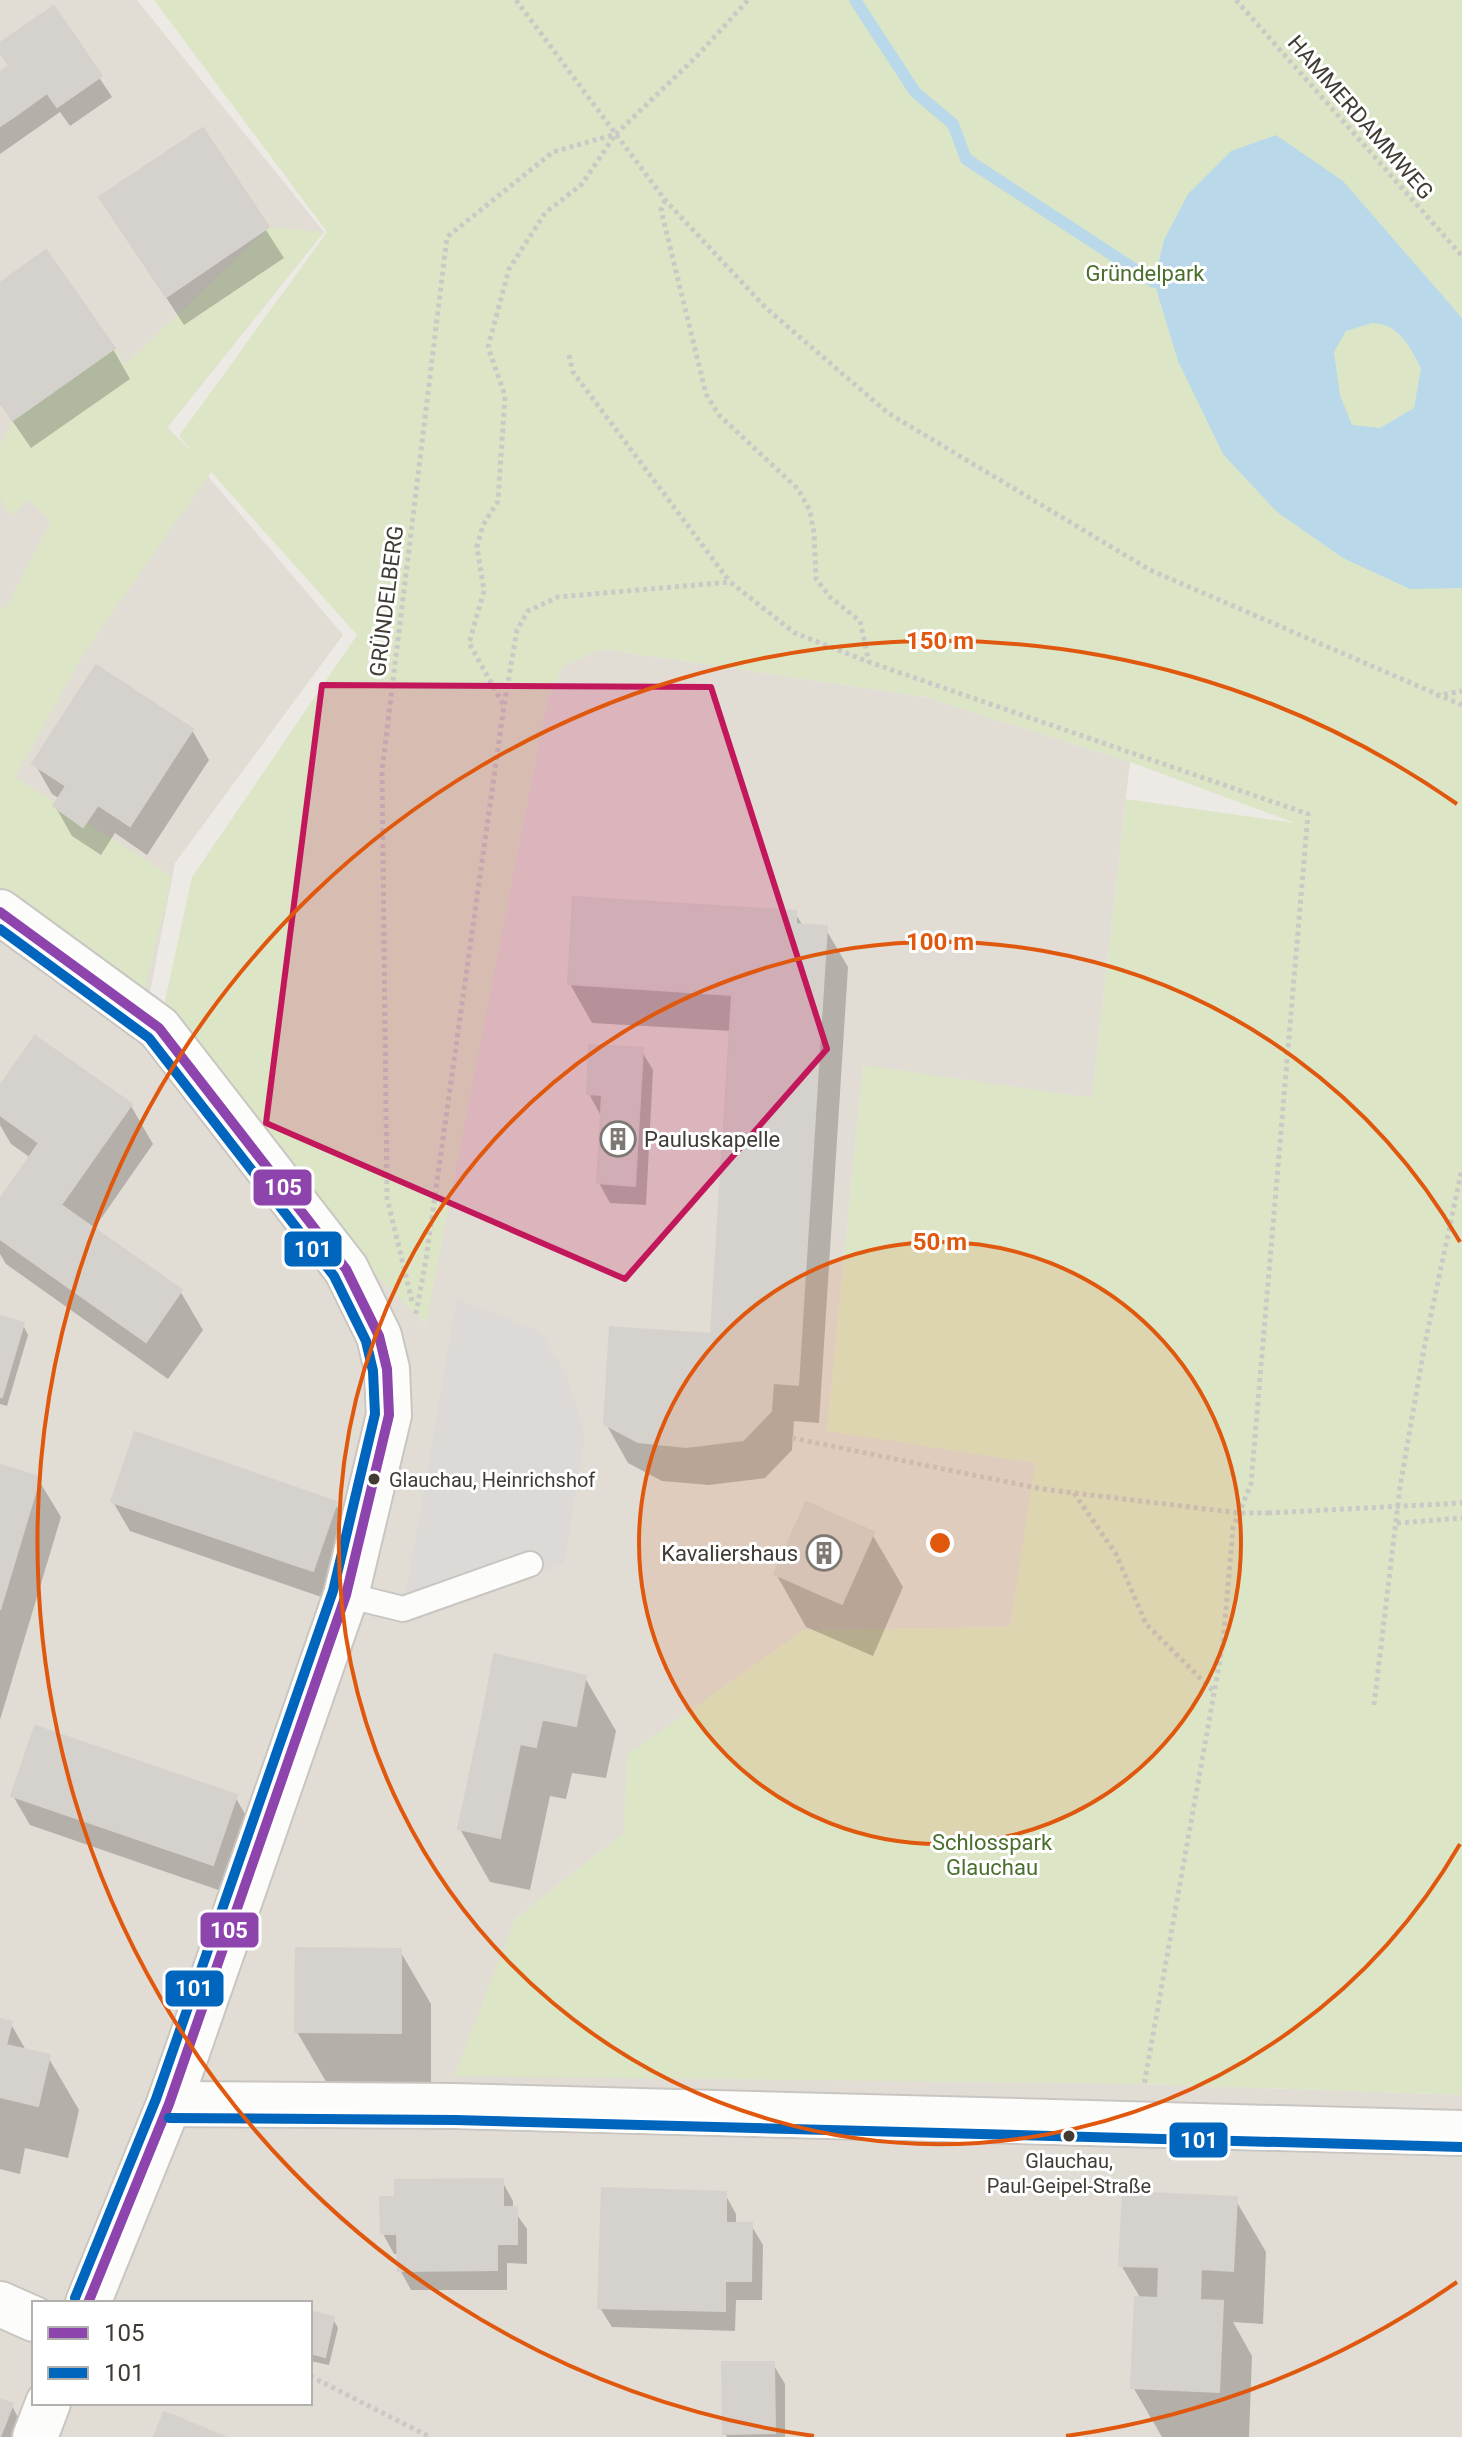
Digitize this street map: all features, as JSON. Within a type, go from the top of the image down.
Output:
[{"type":"street","points":[[0,912],[159,1028],[346,1269],[398,1326],[387,1369],[389,1415],[346,1595],[169,2104],[89,2301]]},
{"type":"street","points":[[169,2104],[455,2106],[1462,2133]]},
{"type":"street","points":[[0,2304],[32,2318]]},
{"type":"street","points":[[35,2437],[47,2405]]},
{"type":"lane","points":[[346,1595],[403,1609],[530,1564]]},
{"type":"path","points":[[516,0],[665,200],[766,308],[888,413],[1150,570],[1435,696],[1462,705]]},
{"type":"path","name":"GRÜNDELBERG","points":[[398,1326],[387,1198],[382,771],[447,237],[553,152],[616,134],[698,55],[748,0]]},
{"type":"path","points":[[1228,0],[1237,1]]},
{"type":"path","name":"HAMMERDAMMWEG","points":[[1237,1],[1462,256]]},
{"type":"path","points":[[504,706],[469,643],[484,591],[477,547],[483,525],[498,501],[505,396],[488,347],[509,269],[545,213],[582,184],[616,134]]},
{"type":"path","points":[[665,200],[661,210],[706,394],[719,415],[798,489],[810,511],[816,579],[830,597],[860,621],[869,662]]},
{"type":"path","points":[[569,355],[573,372],[730,582],[795,633],[869,662],[1308,814],[1251,1484],[1233,1528],[1223,1643],[1139,2124]]},
{"type":"path","points":[[398,1326],[426,1259],[517,630],[528,611],[558,597],[730,582]]},
{"type":"path","points":[[1435,696],[1462,691]]},
{"type":"path","points":[[1374,1705],[1400,1487],[1425,1343],[1462,1169]]},
{"type":"path","points":[[792,1438],[1027,1486],[1239,1513],[1462,1503]]},
{"type":"path","points":[[1073,1492],[1116,1554],[1146,1624],[1214,1692]]},
{"type":"path","points":[[1397,1523],[1462,1518]]},
{"type":"path","points":[[312,2377],[430,2437]]},
{"type":"highlighted area","points":[[322,685],[711,687],[827,1049],[625,1279],[266,1123]]},
{"type":"shaded area","points":[[0,0],[137,0],[324,232],[167,428],[343,635],[175,863],[145,1018],[425,1323],[547,701],[563,666],[602,649],[925,697],[1130,762],[1092,1098],[863,1066],[827,1430],[1036,1463],[1010,1627],[804,1630],[628,1755],[624,1833],[515,1919],[1144,2084],[1462,2095],[1462,2437],[0,2437]]},
{"type":"shaded area","points":[[457,1299],[540,1332],[565,1372],[585,1435],[564,1563],[401,1624]]},
{"type":"green space","points":[[154,0],[1462,0],[1462,2095],[1144,2084],[454,2076],[515,1919],[624,1833],[627,1755],[804,1630],[1010,1627],[1035,1463],[827,1431],[863,1065],[1092,1098],[1126,799],[1295,823],[1130,762],[925,697],[602,649],[563,666],[547,701],[426,1323],[287,1191],[159,1028],[192,877],[357,635],[211,472],[84,653],[15,777],[172,877],[139,1013],[0,903],[0,607],[6,608],[51,521],[28,500],[11,516],[0,498],[0,446],[13,420],[115,348],[125,365],[269,227],[324,232],[167,427],[192,452],[179,436],[327,232]]},
{"type":"water","points":[[1276,135],[1343,181],[1462,318],[1462,588],[1410,589],[1343,558],[1277,512],[1223,454],[1178,361],[1154,282],[1164,240],[1188,194],[1231,151]],"holes":[[[1372,323],[1382,324],[1397,332],[1421,368],[1414,408],[1380,428],[1352,425],[1340,395],[1334,352],[1346,331]]]},
{"type":"building","points":[[54,6],[102,76],[57,107],[47,93],[15,116],[0,94],[0,72],[9,66],[0,53],[0,43]]},
{"type":"building","points":[[0,94],[15,116],[0,126]]},
{"type":"building","points":[[203,128],[269,227],[166,297],[99,197]]},
{"type":"building","points":[[46,250],[115,348],[13,420],[0,401],[0,283]]},
{"type":"building","points":[[96,665],[193,729],[130,826],[98,805],[83,827],[53,806],[66,786],[32,764]]},
{"type":"building","points":[[573,897],[796,911],[796,924],[827,926],[798,1385],[773,1383],[771,1411],[743,1440],[686,1447],[638,1442],[604,1424],[610,1327],[711,1334],[732,995],[568,984]]},
{"type":"building","points":[[35,1036],[132,1104],[61,1205],[182,1290],[146,1342],[0,1239],[0,1199],[39,1143],[0,1115],[0,1086]]},
{"type":"building","name":"Pauluskapelle","points":[[589,1045],[643,1048],[635,1186],[597,1183],[602,1095],[587,1094]]},
{"type":"building","points":[[0,1316],[24,1323],[2,1397],[0,1397]]},
{"type":"building","points":[[135,1432],[337,1502],[313,1571],[111,1502]]},
{"type":"building","points":[[0,1465],[40,1477],[0,1610]]},
{"type":"building","name":"Kavaliershaus","points":[[806,1502],[874,1532],[842,1604],[774,1574]]},
{"type":"building","points":[[494,1654],[586,1676],[576,1726],[484,1708]]},
{"type":"building","points":[[484,1708],[542,1720],[536,1747],[520,1744],[500,1838],[458,1829]]},
{"type":"building","points":[[35,1726],[237,1795],[213,1865],[11,1796]]},
{"type":"building","points":[[296,1948],[401,1949],[401,2033],[295,2032]]},
{"type":"building","points":[[0,2019],[12,2022],[6,2045],[50,2055],[38,2106],[0,2097]]},
{"type":"building","points":[[503,2179],[503,2207],[517,2207],[517,2244],[497,2244],[497,2270],[398,2271],[397,2234],[381,2234],[380,2197],[395,2197],[395,2180]]},
{"type":"building","points":[[602,2188],[726,2192],[726,2223],[752,2223],[751,2281],[725,2281],[725,2311],[598,2308]]},
{"type":"building","points":[[1123,2192],[1237,2197],[1233,2271],[1201,2269],[1200,2300],[1223,2301],[1219,2392],[1131,2388],[1135,2297],[1158,2298],[1159,2267],[1119,2266]]},
{"type":"building","points":[[312,2312],[334,2317],[325,2357],[312,2354]]},
{"type":"building","points":[[722,2362],[774,2362],[775,2433],[723,2434]]},
{"type":"building","points":[[0,2399],[13,2404],[0,2437]]},
{"type":"building","points":[[164,2412],[225,2437],[154,2437]]},
{"type":"waterway","points":[[855,0],[915,92],[953,124],[966,159],[1154,282]]},
{"type":"transit line","name":"105","points":[[0,912],[159,1028],[346,1269],[379,1336],[387,1369],[389,1415],[346,1595],[169,2104],[89,2301]]},
{"type":"transit line","name":"101","points":[[0,929],[149,1038],[334,1276],[366,1341],[373,1371],[375,1414],[333,1591],[156,2099],[75,2298]]},
{"type":"transit line","name":"101","points":[[169,2118],[455,2120],[1462,2147]]},
{"type":"place","name":"Pauluskapelle","points":[[618,1139]]},
{"type":"place","name":"Glauchau, Heinrichshof","points":[[374,1479]]},
{"type":"place","name":"Kavaliershaus","points":[[824,1553]]},
{"type":"place","name":"Glauchau, Paul-Geipel-Straße","points":[[1069,2136]]},
{"type":"park label","name":"Gründelpark","points":[[1145,273]]},
{"type":"park label","name":"Schlosspark Glauchau","points":[[992,1854]]}]
